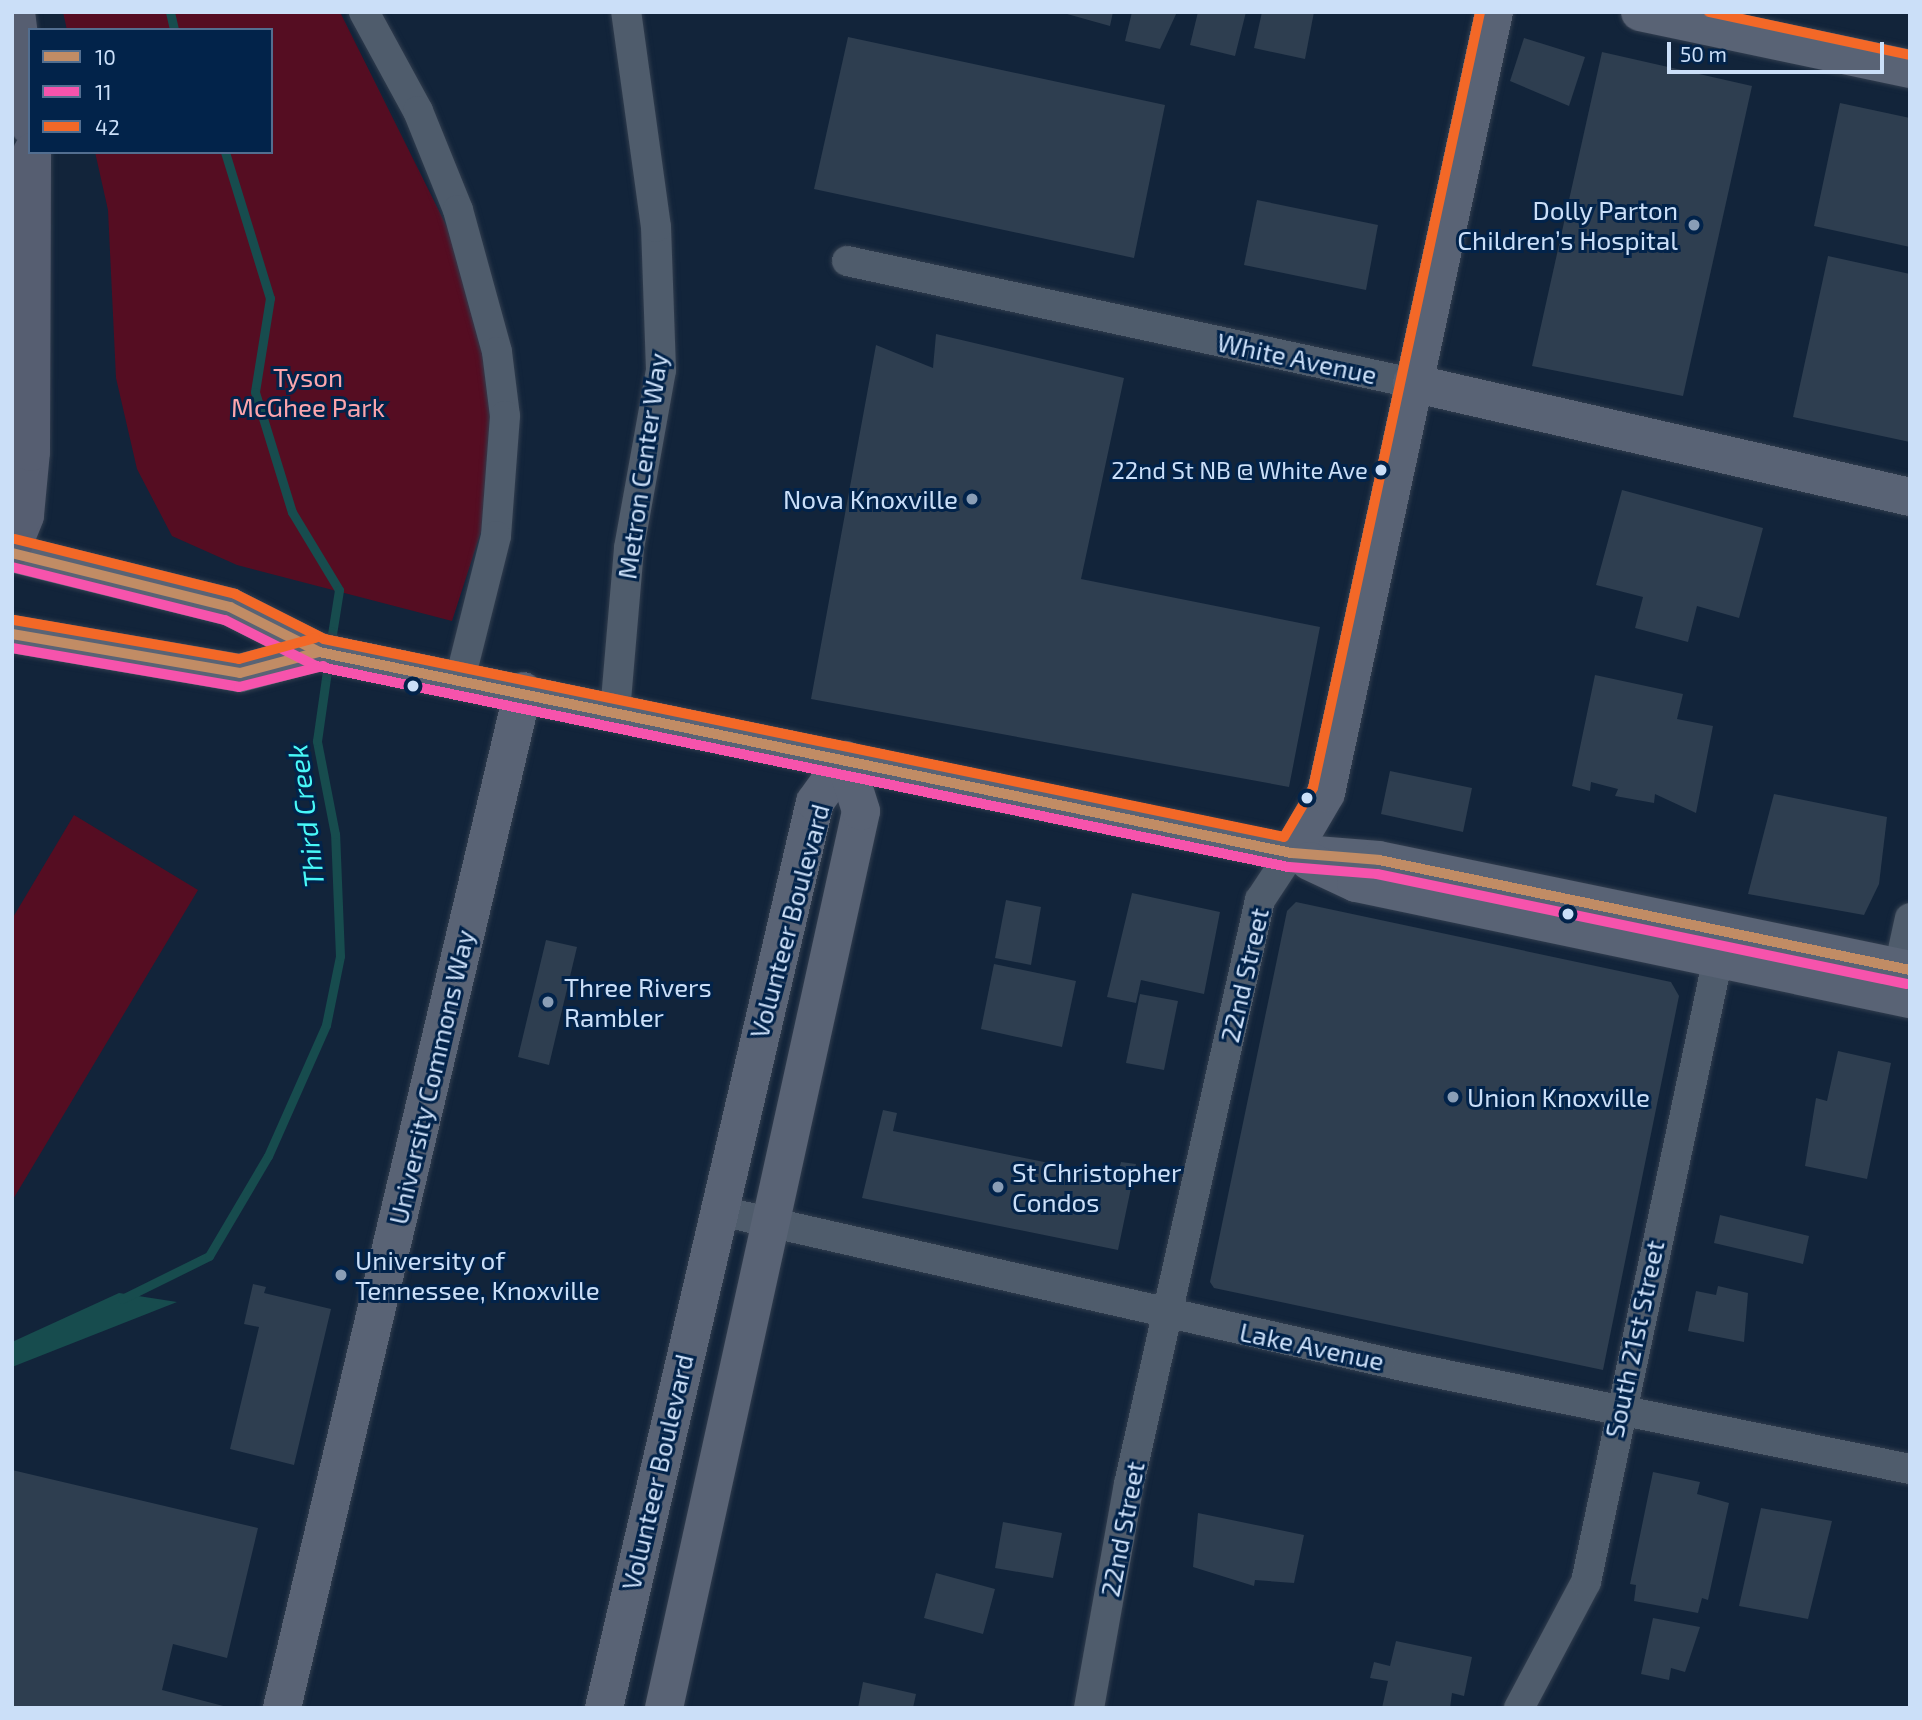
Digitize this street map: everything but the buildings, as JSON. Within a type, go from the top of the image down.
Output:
[{"type":"highway","points":[[16,12],[28,110]]},
{"type":"highway","points":[[12,550],[24,515],[31,452],[32,154]]},
{"type":"street","points":[[364,12],[418,111],[458,210],[497,352],[505,416],[496,536],[460,679]]},
{"type":"street","name":"Metron Center Way","points":[[615,712],[629,548],[661,370],[656,227],[625,12]]},
{"type":"street","name":"22nd Street","points":[[1089,1708],[1168,1315],[1260,900],[1326,793],[1412,383],[1494,12]]},
{"type":"street","points":[[1640,12],[1910,69]]},
{"type":"street","name":"White Avenue","points":[[847,261],[1412,383],[1910,496]]},
{"type":"street","points":[[12,550],[230,607],[319,652],[523,691],[780,748],[1291,853],[1370,858],[1903,983]]},
{"type":"street","points":[[12,634],[240,673],[319,652]]},
{"type":"street","name":"University Commons Way","points":[[282,1708],[523,691]]},
{"type":"street","name":"Volunteer Boulevard","points":[[604,1708],[716,1210],[815,802],[845,760]]},
{"type":"street","name":"Volunteer Boulevard","points":[[664,1708],[861,811],[845,760]]},
{"type":"street","points":[[1291,853],[1356,883],[1718,958],[1903,983]]},
{"type":"street","points":[[1903,983],[1910,918]]},
{"type":"street","name":"South 21st Street","points":[[1519,1708],[1586,1582],[1618,1413],[1718,958]]},
{"type":"street","name":"Lake Avenue","points":[[716,1210],[1168,1315],[1618,1413],[1910,1469]]},
{"type":"green space","name":"Tyson McGhee Park","points":[[63,12],[340,12],[452,237],[492,372],[489,507],[452,621],[237,565],[172,536],[137,469],[116,378],[108,210],[95,154],[273,154],[273,28],[67,28]]},
{"type":"green space","points":[[74,815],[198,890],[12,1201],[12,919]]},
{"type":"shaded area","points":[[119,1293],[177,1302],[12,1367],[12,1342]]},
{"type":"waterway","name":"Third Creek","points":[[170,12],[174,28]]},
{"type":"waterway","name":"Third Creek","points":[[226,154],[270,298],[255,392],[292,512],[339,590],[330,647]]},
{"type":"waterway","name":"Third Creek","points":[[122,1299],[209,1256],[268,1156],[326,1025],[340,956],[335,834],[317,741],[328,664]]},
{"type":"transit line","name":"42","points":[[15,539],[235,594],[324,639],[1284,837],[1313,788],[1480,12]]},
{"type":"transit line","name":"42","points":[[1709,12],[1910,55]]},
{"type":"transit line","name":"10","points":[[12,553],[230,607],[319,652],[1291,853],[1379,860],[1910,970]]},
{"type":"transit line","name":"11","points":[[12,567],[225,620],[316,666],[1288,867],[1377,874],[1907,984]]},
{"type":"transit line","name":"42","points":[[14,620],[239,659],[315,638]]},
{"type":"transit line","name":"10","points":[[12,634],[240,673],[319,652]]},
{"type":"transit line","name":"11","points":[[12,648],[239,687],[323,666]]},
{"type":"place","name":"Dolly Parton Children’s Hospital","points":[[1694,225]]},
{"type":"place","name":"22nd St NB @ White Ave","points":[[1381,470]]},
{"type":"place","name":"Nova Knoxville","points":[[972,499]]},
{"type":"place","name":"Three Rivers Rambler","points":[[548,1002]]},
{"type":"place","name":"Union Knoxville","points":[[1453,1097]]},
{"type":"place","name":"St Christopher Condos","points":[[998,1187]]},
{"type":"place","name":"University of Tennessee, Knoxville","points":[[341,1275]]}]
